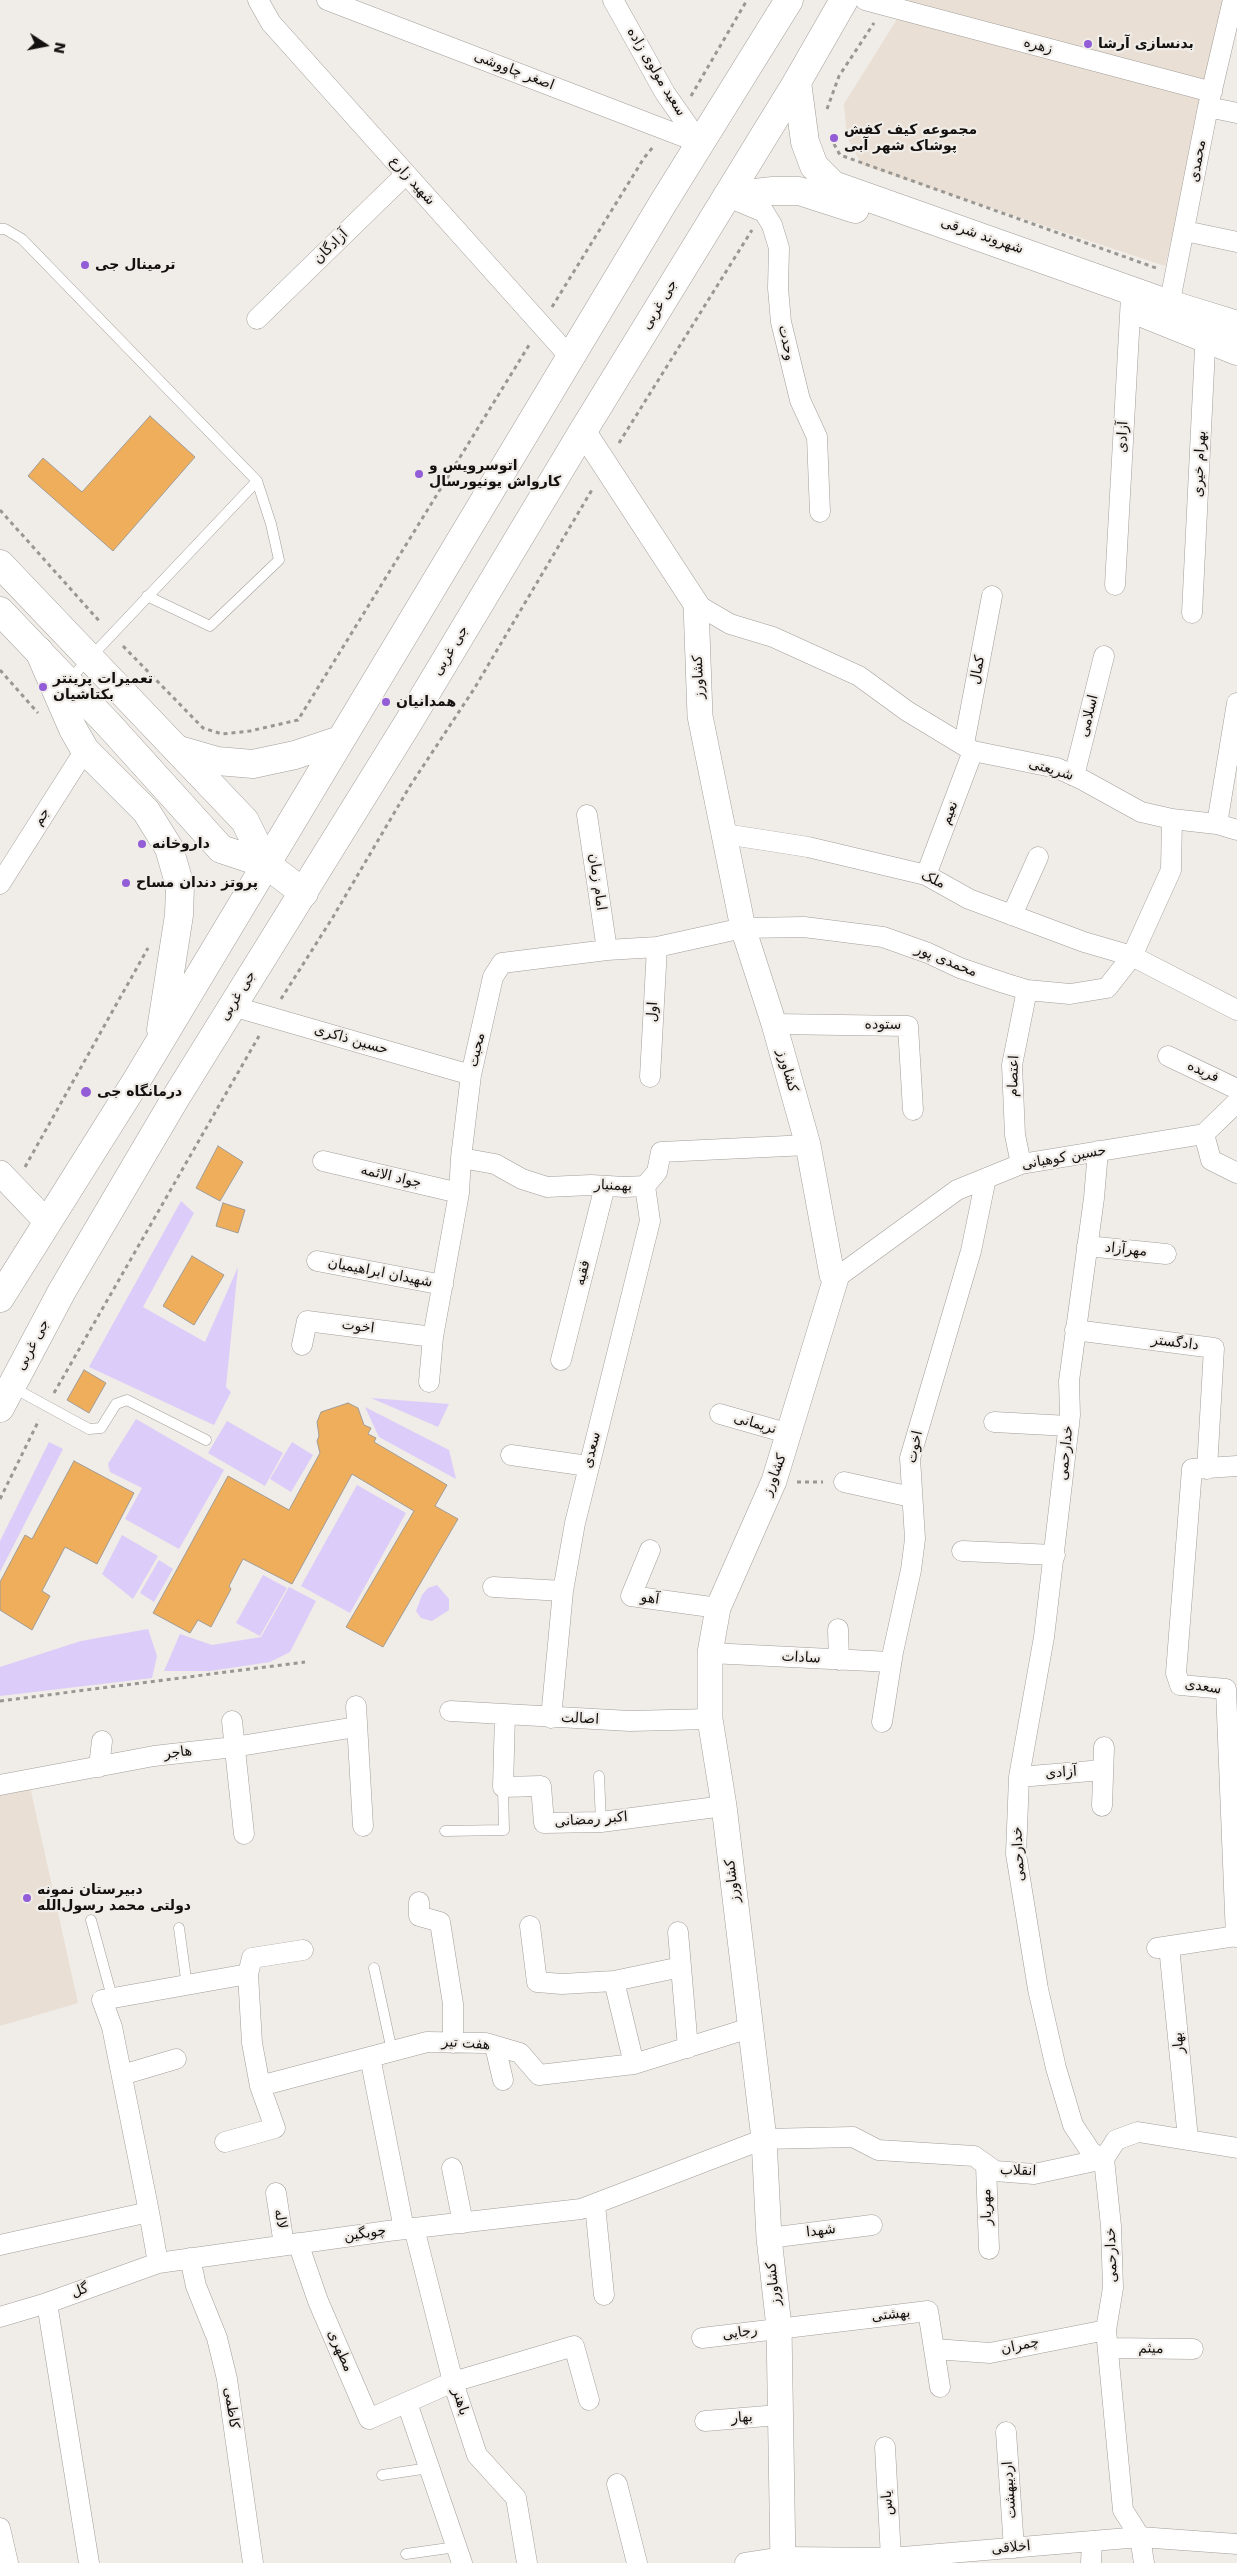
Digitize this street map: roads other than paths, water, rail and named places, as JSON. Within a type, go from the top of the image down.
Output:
[{"type":"main road","points":[[0,1298],[160,1041],[570,357],[700,142],[789,0]]},
{"type":"main road","name":"جی غربی","points":[[6,1397],[62,1291],[232,1006],[304,894],[726,196],[798,82],[844,0]]},
{"type":"main road","name":"شهروند شرقی","points":[[798,82],[807,148],[814,166],[833,185],[1206,327],[1237,351]]},
{"type":"main road","name":"شهروند شرقی","points":[[726,196],[773,191],[799,191],[1131,299]]},
{"type":"main road","name":"شهروند شرقی","points":[[1206,327],[1237,325]]},
{"type":"main road","points":[[0,564],[180,750],[245,821],[266,864]]},
{"type":"main road","points":[[0,611],[221,849],[266,864],[304,894]]},
{"type":"main road","points":[[39,652],[73,729],[85,750],[146,812],[170,848],[180,886],[179,914],[168,976],[160,1041]]},
{"type":"main road","points":[[180,750],[217,762],[253,764],[295,755],[340,740]]},
{"type":"street","name":"شهید زارع","points":[[258,0],[271,23],[570,357]]},
{"type":"street","name":"اصغر چاووشی","points":[[328,0],[363,5],[700,142]]},
{"type":"street","name":"سعید مولوی زاده","points":[[613,0],[665,93],[700,142]]},
{"type":"street","name":"زهره","points":[[865,0],[1210,99],[1237,113]]},
{"type":"street","name":"محمدی","points":[[1168,314],[1186,230],[1210,99],[1233,0]]},
{"type":"street","name":"آزادگان","points":[[256,319],[406,174]]},
{"type":"street","name":"وحدت","points":[[726,196],[764,212],[772,225],[779,248],[781,314],[789,359],[800,400],[817,437],[820,512]]},
{"type":"street","points":[[1186,230],[1237,242]]},
{"type":"street","name":"آزادی","points":[[1115,585],[1131,299]]},
{"type":"street","name":"بهرام خیری","points":[[1192,613],[1206,327]]},
{"type":"street","points":[[583,432],[696,604]]},
{"type":"street","name":"کمال","points":[[968,748],[992,596]]},
{"type":"street","name":"شریعتی","points":[[696,604],[730,624],[773,637],[859,676],[908,711],[968,748],[1057,768],[1140,812],[1217,824],[1237,830]]},
{"type":"street","name":"کشاورز","points":[[696,604],[700,716],[743,928],[774,1024],[808,1145],[832,1275],[836,1278],[774,1482],[718,1608],[710,1653],[710,1719],[724,1806],[764,2139],[769,2238],[779,2327],[779,2415],[784,2561]]},
{"type":"street","name":"اسلامی","points":[[1074,776],[1104,656]]},
{"type":"street","points":[[1217,824],[1237,703]]},
{"type":"street","name":"نعیم","points":[[926,875],[968,748]]},
{"type":"street","name":"جم","points":[[0,884],[85,750]]},
{"type":"street","name":"امام زمان","points":[[587,815],[607,950]]},
{"type":"street","points":[[1172,818],[1171,870],[1132,956],[1237,1010]]},
{"type":"street","name":"ملک","points":[[725,834],[808,847],[926,875],[969,898],[1084,942],[1132,956]]},
{"type":"street","points":[[1012,914],[1038,857]]},
{"type":"street","name":"محمدی پور","points":[[743,928],[804,927],[883,937],[928,953],[960,968],[1027,990],[1070,994],[1107,988],[1132,956]]},
{"type":"street","name":"محبت","points":[[429,1382],[432,1337],[459,1193],[460,1158],[471,1075],[494,977],[502,963],[607,950],[657,947],[743,928]]},
{"type":"street","name":"اول","points":[[650,1077],[657,947]]},
{"type":"street","name":"اعتصام","points":[[1021,1164],[1015,1135],[1012,1065],[1027,990]]},
{"type":"street","name":"حسین ذاکری","points":[[232,1006],[471,1075]]},
{"type":"street","name":"ستوده","points":[[774,1024],[908,1026],[913,1110]]},
{"type":"street","name":"فریده","points":[[1168,1056],[1237,1089]]},
{"type":"street","points":[[1237,1102],[1204,1134],[1211,1160],[1237,1173]]},
{"type":"street","name":"حسین کوهیانی","points":[[836,1278],[958,1190],[1021,1164],[1204,1134]]},
{"type":"street","name":"بهمنیار","points":[[460,1158],[495,1164],[522,1179],[547,1187],[645,1186],[657,1172],[661,1152],[808,1145]]},
{"type":"street","name":"خدارحمی","points":[[1098,1152],[1069,1381],[1069,1426],[1055,1555],[1044,1637],[1019,1776],[1016,1854],[1038,1989],[1056,2068],[1073,2125],[1091,2152],[1104,2158],[1111,2226],[1113,2288],[1107,2339],[1123,2510],[1140,2537]]},
{"type":"street","name":"جواد الائمه","points":[[323,1161],[459,1193]]},
{"type":"street","name":"اخوت","points":[[882,1722],[891,1662],[911,1570],[915,1539],[910,1458],[971,1251],[986,1178]]},
{"type":"street","points":[[7,1180],[46,1222]]},
{"type":"street","name":"فقیه","points":[[562,1360],[605,1186]]},
{"type":"street","name":"سعدی","points":[[551,1718],[563,1591],[588,1466],[650,1221],[645,1186]]},
{"type":"street","name":"مهرآزاد","points":[[1087,1246],[1166,1254]]},
{"type":"street","name":"شهیدان ابراهیمیان","points":[[317,1261],[443,1285]]},
{"type":"street","name":"اخوت","points":[[302,1345],[307,1321],[432,1337]]},
{"type":"street","name":"دادگستر","points":[[1075,1330],[1214,1348],[1199,1469]]},
{"type":"street","name":"نریمانی","points":[[720,1414],[790,1434]]},
{"type":"street","points":[[994,1422],[1069,1426]]},
{"type":"street","points":[[512,1455],[588,1466]]},
{"type":"street","points":[[1199,1469],[1237,1466]]},
{"type":"street","name":"سعدی","points":[[1199,1469],[1176,1673],[1180,1686],[1226,1689],[1237,1936]]},
{"type":"street","points":[[844,1482],[911,1497]]},
{"type":"street","name":"آهو","points":[[650,1550],[631,1596],[718,1608]]},
{"type":"street","points":[[962,1551],[1055,1555]]},
{"type":"street","points":[[493,1587],[563,1591]]},
{"type":"street","points":[[838,1629],[839,1660]]},
{"type":"street","name":"سادات","points":[[710,1653],[891,1662]]},
{"type":"street","points":[[356,1706],[363,1826]]},
{"type":"street","name":"اصالت","points":[[450,1711],[630,1721],[710,1719]]},
{"type":"street","points":[[503,1787],[505,1715]]},
{"type":"street","points":[[232,1721],[244,1834]]},
{"type":"street","name":"هاجر","points":[[0,1785],[154,1756],[234,1746],[356,1726]]},
{"type":"street","points":[[100,1767],[102,1741]]},
{"type":"street","points":[[1102,1806],[1104,1747]]},
{"type":"street","name":"آزادی","points":[[1019,1776],[1103,1770]]},
{"type":"street","name":"اکبر رمضانی","points":[[503,1787],[541,1786],[544,1823],[601,1822],[724,1806]]},
{"type":"street","points":[[419,1902],[419,1916],[440,1922],[453,2004],[453,2043]]},
{"type":"street","points":[[530,1926],[537,1982],[562,1984],[614,1981],[681,1967]]},
{"type":"street","points":[[678,1932],[688,2048]]},
{"type":"street","name":"بهار","points":[[1188,2139],[1163,1947],[1237,1936]]},
{"type":"street","points":[[225,2142],[275,2128],[260,2086],[252,2043],[248,1974],[252,1958],[303,1950]]},
{"type":"street","points":[[158,2263],[112,2027],[102,2000],[248,1974]]},
{"type":"street","points":[[614,1981],[634,2064]]},
{"type":"street","name":"هفت تیر","points":[[260,2086],[427,2042],[486,2043],[520,2053],[539,2075],[634,2064],[750,2028]]},
{"type":"street","points":[[495,2046],[503,2080]]},
{"type":"street","name":"باهنر","points":[[370,2057],[409,2229],[453,2382],[477,2455],[516,2498],[527,2563]]},
{"type":"street","points":[[122,2075],[176,2059]]},
{"type":"street","points":[[1104,2158],[1116,2140],[1138,2132],[1237,2148]]},
{"type":"street","name":"انقلاب","points":[[764,2139],[853,2137],[878,2150],[974,2156],[996,2171],[1034,2174],[1104,2158]]},
{"type":"street","name":"چوبگین","points":[[158,2263],[463,2222],[581,2209],[764,2139]]},
{"type":"street","name":"مهریار","points":[[986,2165],[989,2249]]},
{"type":"street","points":[[452,2168],[463,2222]]},
{"type":"street","name":"لاله","points":[[276,2193],[291,2244]]},
{"type":"street","points":[[595,2205],[604,2295]]},
{"type":"street","points":[[0,2245],[149,2212]]},
{"type":"street","name":"شهدا","points":[[769,2238],[872,2225]]},
{"type":"street","name":"مطهری","points":[[291,2244],[369,2419],[453,2382],[574,2346],[589,2400]]},
{"type":"street","name":"کاظمی","points":[[190,2258],[196,2286],[217,2338],[227,2379],[252,2563]]},
{"type":"street","name":"گل","points":[[0,2317],[46,2303],[158,2263]]},
{"type":"street","points":[[46,2303],[89,2563]]},
{"type":"street","name":"بهشتی","points":[[779,2327],[928,2311],[940,2387]]},
{"type":"street","name":"رجایی","points":[[702,2338],[779,2327]]},
{"type":"street","name":"چمران","points":[[934,2349],[990,2353],[1107,2339]]},
{"type":"street","name":"میثم","points":[[1107,2339],[1194,2349]]},
{"type":"street","points":[[407,2403],[459,2555]]},
{"type":"street","name":"بهار","points":[[705,2421],[779,2415]]},
{"type":"street","name":"اردیبهشت","points":[[1002,2553],[1006,2432]]},
{"type":"street","name":"یاس","points":[[884,2447],[891,2558]]},
{"type":"street","points":[[617,2484],[637,2563]]},
{"type":"street","points":[[0,2528],[8,2563]]},
{"type":"street","points":[[1140,2537],[1144,2563]]},
{"type":"street","name":"اخلاقی","points":[[745,2563],[1002,2553],[1092,2541],[1140,2537],[1237,2544]]},
{"type":"street","points":[[1091,2563],[1092,2541]]},
{"type":"lane","points":[[0,229],[5,229],[22,239],[257,481],[271,524],[279,560],[210,626],[147,596]]},
{"type":"lane","points":[[67,682],[257,481]]},
{"type":"lane","points":[[6,1397],[47,1405],[89,1429],[100,1428],[116,1404],[127,1400],[206,1440]]},
{"type":"lane","points":[[599,1776],[601,1822]]},
{"type":"lane","points":[[445,1830],[504,1830],[503,1787]]},
{"type":"lane","points":[[91,1920],[112,1997]]},
{"type":"lane","points":[[179,1928],[187,1986]]},
{"type":"lane","points":[[374,1968],[392,2051]]},
{"type":"lane","points":[[382,2475],[429,2468]]},
{"type":"lane","points":[[406,2554],[459,2555]]},
{"type":"place","name":"بدنسازی آرشا","points":[[1088,44]]},
{"type":"place","name":"مجموعه کیف کفش پوشاک شهر آبی","points":[[834,138]]},
{"type":"place","name":"ترمینال جی","points":[[85,265]]},
{"type":"place","name":"اتوسرویس و کارواش یونیورسال","points":[[419,474]]},
{"type":"place","name":"تعمیرات پرینتر بکتاشیان","points":[[43,687]]},
{"type":"place","name":"همدانیان","points":[[386,702]]},
{"type":"place","name":"داروخانه","points":[[142,844]]},
{"type":"place","name":"پروتز دندان مساح","points":[[126,883]]},
{"type":"place","name":"درمانگاه جی","points":[[86,1092]]},
{"type":"place","name":"دبیرستان نمونه دولتی محمد رسول‌الله","points":[[27,1898]]}]
